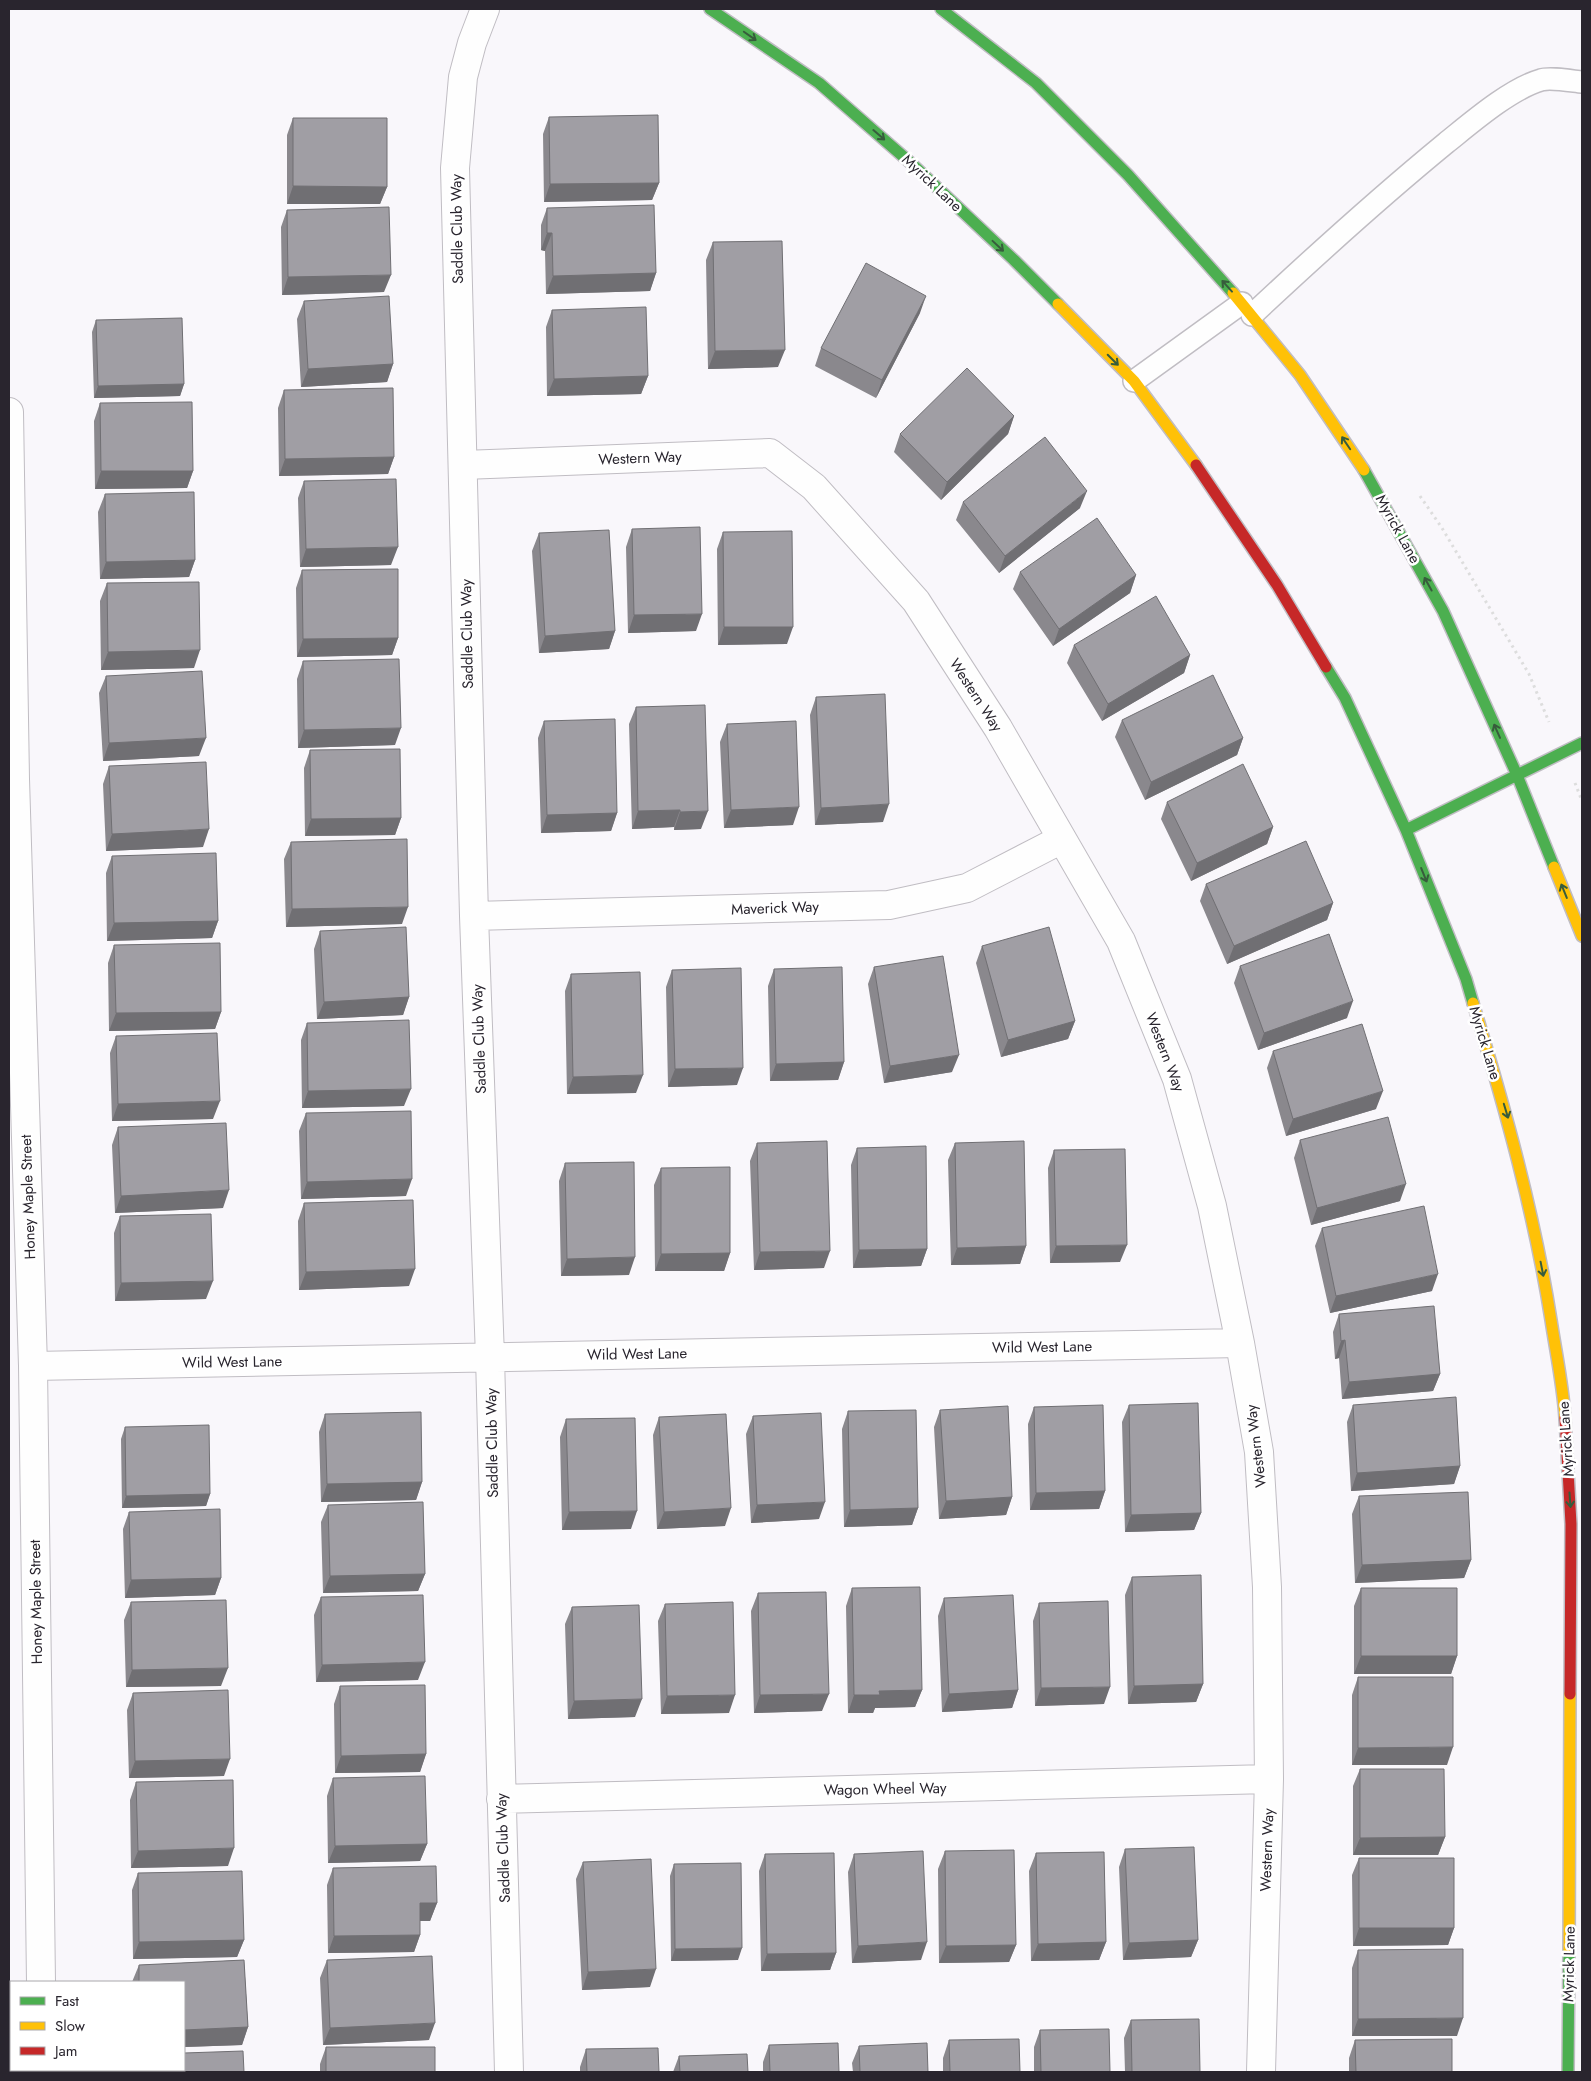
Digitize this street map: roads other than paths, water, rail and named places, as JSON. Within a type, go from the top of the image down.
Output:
[{"type":"street","name":"Saddle Club Way","points":[[485,9],[472,43],[463,77],[455,168],[474,916],[490,1357],[509,2072]]},
{"type":"street","name":"Myrick Lane","points":[[710,9],[819,83],[913,165],[1014,260],[1134,381],[1205,477],[1277,585],[1345,698],[1406,830],[1466,980],[1509,1122],[1543,1269],[1563,1393],[1571,1524],[1568,2072]]},
{"type":"street","name":"Myrick Lane","points":[[941,9],[1036,83],[1128,175],[1247,309],[1300,375],[1371,480],[1443,611],[1517,775],[1582,936]]},
{"type":"street","name":"Honey Maple Street","points":[[9,412],[12,779],[33,1366],[41,1981]]},
{"type":"street","name":"Western Way","points":[[462,465],[770,453],[814,487],[916,601],[998,728],[1120,941],[1177,1078],[1212,1206],[1240,1343],[1259,1452],[1267,1587],[1269,1779],[1261,2072]]},
{"type":"street","points":[[1406,830],[1582,743]]},
{"type":"street","name":"Maverick Way","points":[[474,916],[888,905],[968,888],[1062,839]]},
{"type":"street","name":"Wild West Lane","points":[[33,1366],[1240,1343]]},
{"type":"street","name":"Wagon Wheel Way","points":[[501,1798],[1269,1779]]},
{"type":"lane","points":[[1134,381],[1247,309],[1429,157],[1511,95],[1542,79],[1582,82]]}]
